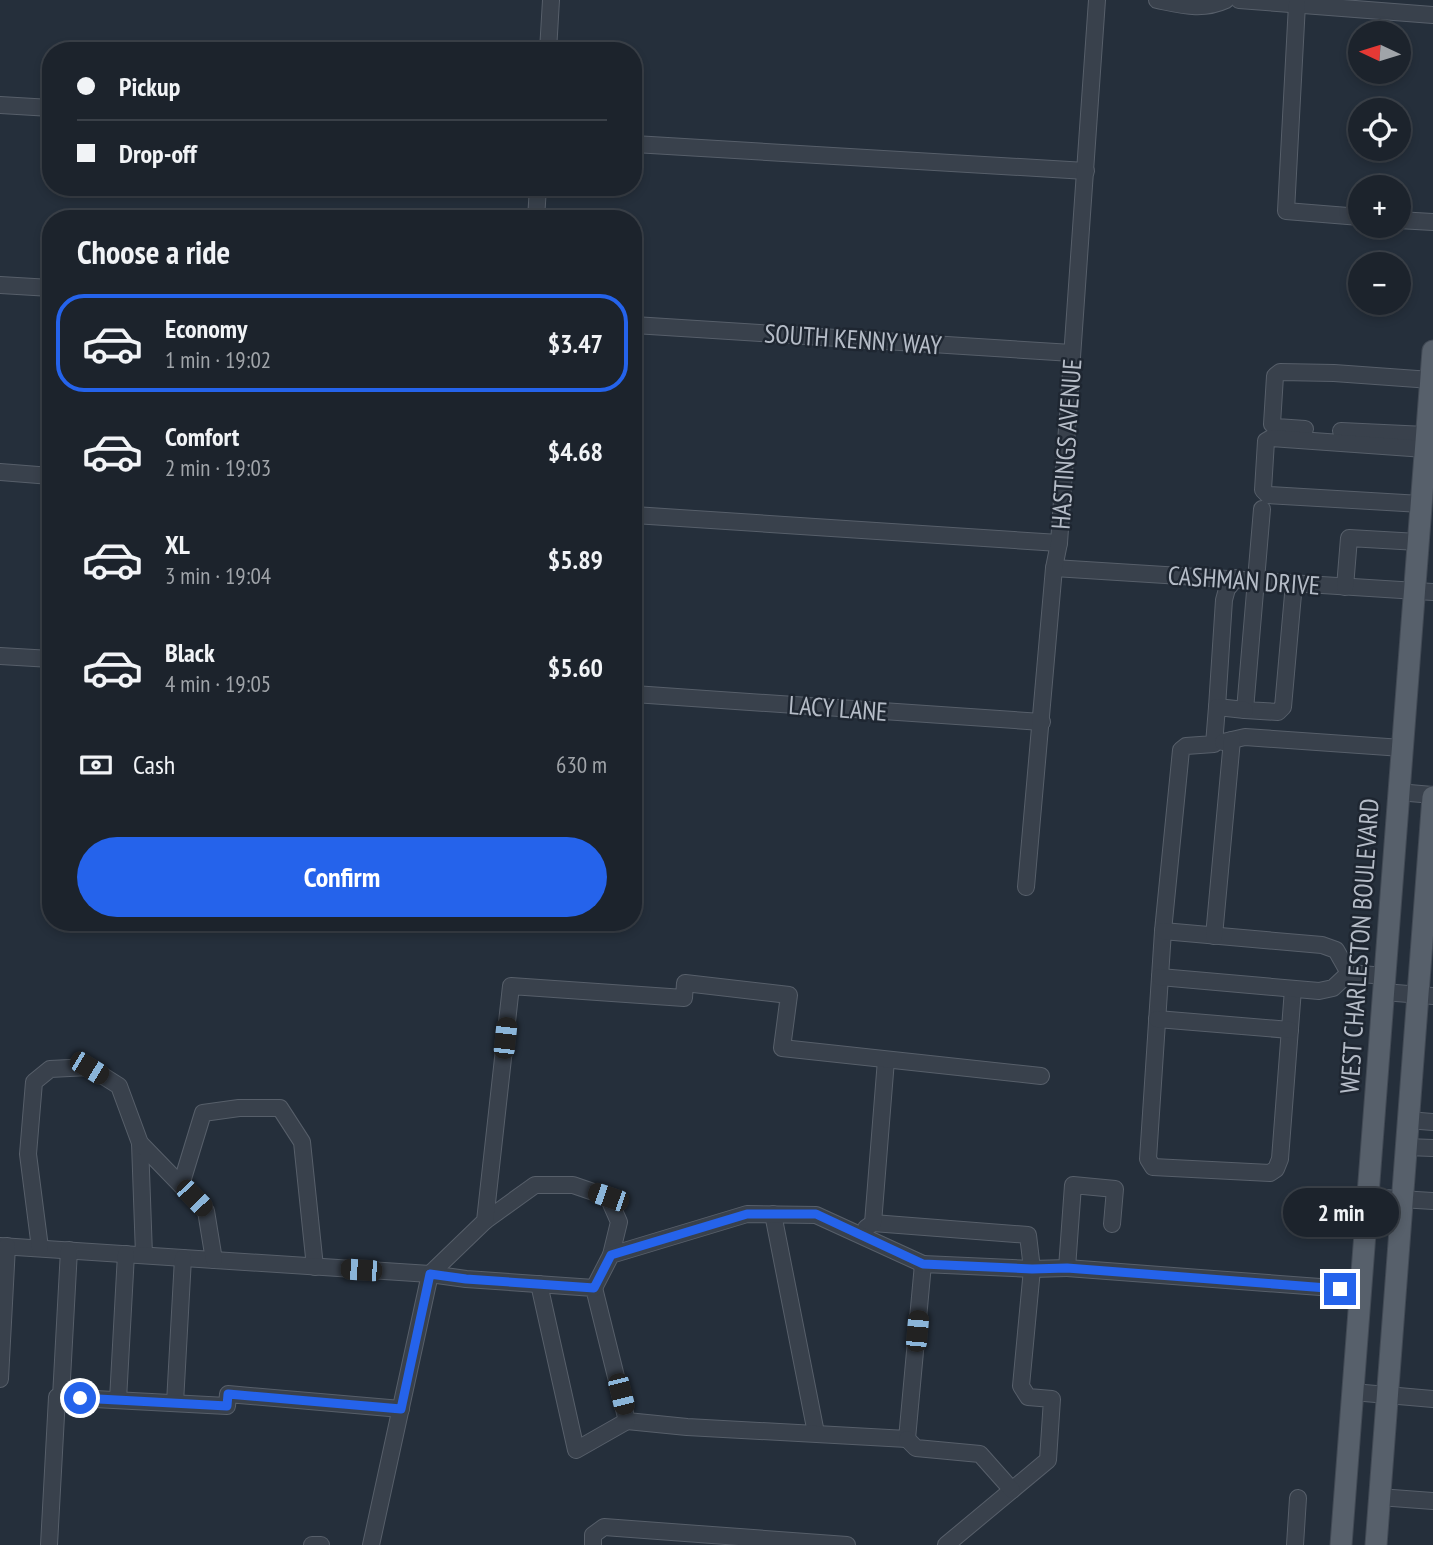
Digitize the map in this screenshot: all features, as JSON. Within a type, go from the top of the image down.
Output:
[{"type":"main road","name":"WEST CHARLESTON BOULEVARD","points":[[1341,1545],[1398,792],[1423,592],[1418,542],[1433,351]]},
{"type":"main road","points":[[1376,1545],[1408,1120],[1425,996],[1433,796]]},
{"type":"street","points":[[549,42],[551,0]]},
{"type":"street","name":"HASTINGS AVENUE","points":[[1026,887],[1054,568],[1059,543],[1097,0]]},
{"type":"street","points":[[1157,0],[1212,7],[1226,0]]},
{"type":"street","points":[[1239,0],[1320,3],[1433,15]]},
{"type":"street","points":[[1297,4],[1286,211],[1348,215]]},
{"type":"street","points":[[0,105],[42,107]]},
{"type":"street","points":[[642,144],[1086,171]]},
{"type":"street","points":[[1411,221],[1433,222]]},
{"type":"street","points":[[0,285],[42,287]]},
{"type":"street","name":"SOUTH KENNY WAY","points":[[642,326],[1072,353]]},
{"type":"street","points":[[1426,442],[1276,427],[1272,424],[1275,376],[1280,372],[1334,373],[1431,380]]},
{"type":"street","points":[[1421,504],[1268,495],[1263,490],[1266,442],[1271,438],[1426,442]]},
{"type":"street","points":[[0,472],[42,475]]},
{"type":"street","points":[[1245,710],[1262,509]]},
{"type":"street","points":[[642,516],[1059,543]]},
{"type":"street","points":[[1345,586],[1349,538],[1418,542]]},
{"type":"street","name":"CASHMAN DRIVE","points":[[1054,568],[1423,592]]},
{"type":"street","points":[[1214,744],[1224,600],[1227,589],[1236,578]]},
{"type":"street","points":[[1217,707],[1278,712],[1283,707],[1294,583]]},
{"type":"street","points":[[0,656],[42,658]]},
{"type":"street","name":"LACY LANE","points":[[642,695],[1042,722]]},
{"type":"street","points":[[1293,989],[1280,1159],[1276,1169],[1270,1173],[1153,1167],[1148,1159],[1157,1019],[1181,750],[1185,746],[1214,744],[1245,737],[1402,748]]},
{"type":"street","points":[[1214,936],[1232,740]]},
{"type":"street","points":[[1398,792],[1433,796]]},
{"type":"street","points":[[1163,931],[1322,945],[1336,950],[1349,973],[1425,996]]},
{"type":"street","points":[[1160,977],[1319,991],[1333,988],[1349,973]]},
{"type":"street","points":[[485,1222],[511,986],[684,998],[685,983],[789,995],[782,1048],[1041,1076]]},
{"type":"street","points":[[1157,1019],[1290,1030]]},
{"type":"street","points":[[873,1223],[886,1060]]},
{"type":"street","points":[[40,1248],[28,1154],[34,1082],[50,1069],[89,1068],[119,1086],[140,1143],[144,1255]]},
{"type":"street","points":[[181,1185],[203,1113],[239,1108],[280,1108],[302,1142],[314,1266]]},
{"type":"street","points":[[1408,1120],[1433,1122]]},
{"type":"street","points":[[140,1143],[206,1211],[214,1260]]},
{"type":"street","points":[[1406,1147],[1433,1148]]},
{"type":"street","points":[[371,1545],[430,1274],[485,1222],[536,1185],[573,1185],[608,1197],[620,1222],[611,1255],[594,1288],[627,1421]]},
{"type":"street","points":[[1067,1268],[1073,1185],[1115,1189],[1112,1223]]},
{"type":"street","points":[[1368,1197],[1433,1202]]},
{"type":"street","points":[[611,1255],[747,1214],[816,1214],[923,1264],[1067,1268],[1360,1290]]},
{"type":"street","points":[[773,1214],[816,1433]]},
{"type":"street","points":[[858,1234],[873,1223],[1028,1235],[1032,1269],[1021,1386],[1028,1397],[1052,1399],[1048,1460],[946,1545]]},
{"type":"street","points":[[0,1380],[3,1246],[430,1274],[594,1288]]},
{"type":"street","points":[[61,1397],[69,1250]]},
{"type":"street","points":[[118,1400],[125,1254]]},
{"type":"street","points":[[174,1403],[183,1258]]},
{"type":"street","points":[[907,1439],[923,1264]]},
{"type":"street","points":[[540,1284],[576,1450],[627,1421],[687,1427],[907,1439],[916,1448],[980,1454],[1012,1490]]},
{"type":"street","points":[[1353,1392],[1433,1399]]},
{"type":"street","points":[[48,1545],[57,1397],[227,1406],[228,1394],[401,1409]]},
{"type":"street","points":[[1380,1497],[1433,1501]]},
{"type":"street","points":[[1295,1545],[1298,1498]]},
{"type":"street","points":[[593,1545],[593,1535],[604,1527],[847,1545]]},
{"type":"street","points":[[313,1545],[321,1545]]},
{"type":"route","points":[[80,1398],[227,1406],[228,1394],[401,1409],[430,1274],[594,1288],[611,1255],[747,1214],[816,1214],[923,1264],[1067,1268],[1340,1289]]}]
